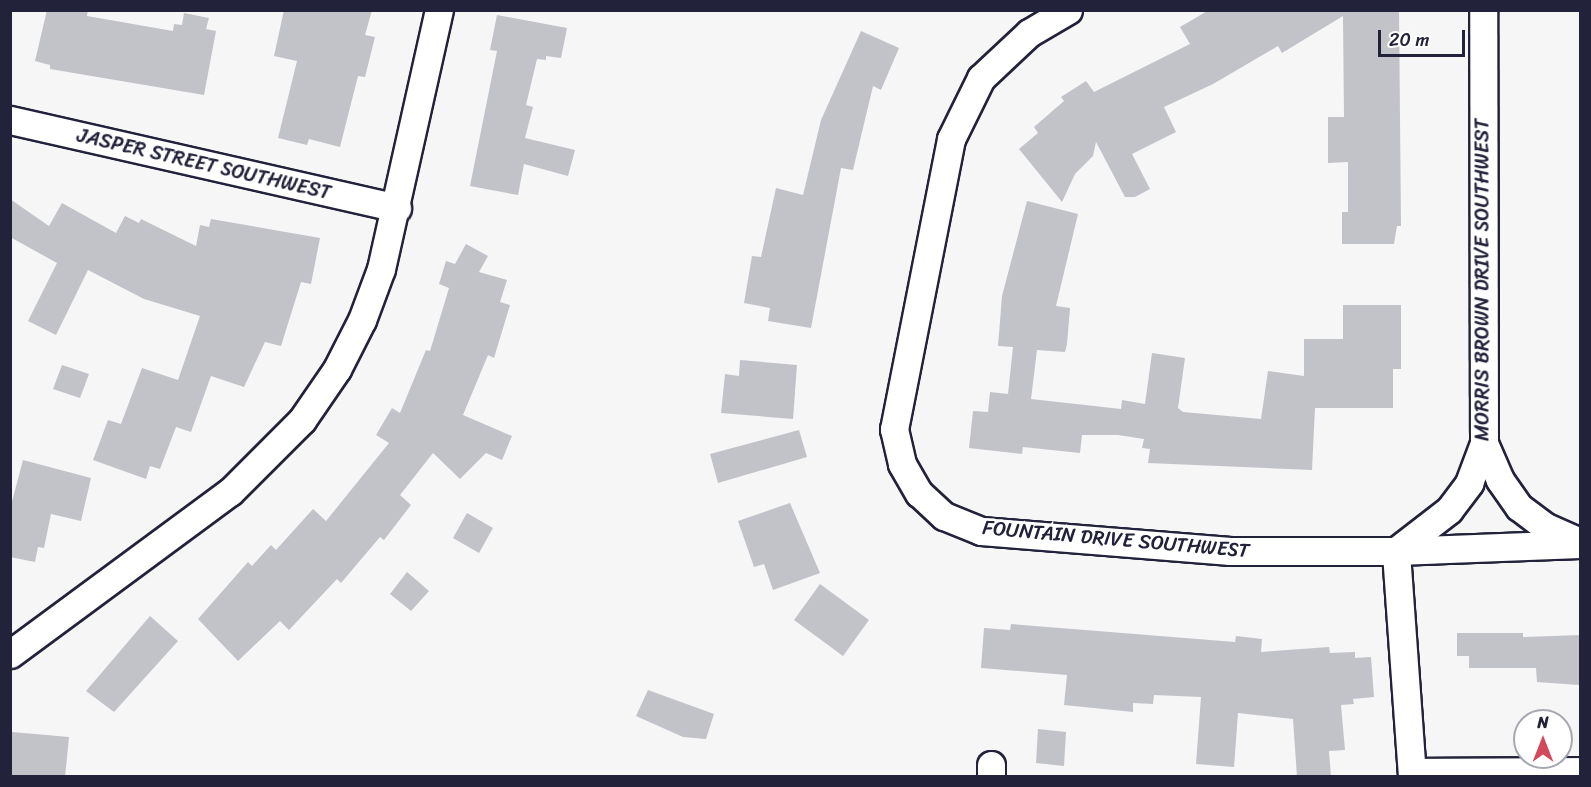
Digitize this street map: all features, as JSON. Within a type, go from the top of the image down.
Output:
[{"type":"street","points":[[10,654],[230,492],[302,420],[337,369],[362,320],[381,269],[397,207],[439,10]]},
{"type":"street","name":"FOUNTAIN DRIVE SOUTHWEST","points":[[1068,10],[1029,33],[981,78],[951,139],[894,429],[902,464],[919,493],[944,516],[981,531],[1230,551],[1396,551],[1581,544]]},
{"type":"street","name":"MORRIS BROWN DRIVE SOUTHWEST","points":[[1396,551],[1449,510],[1469,483],[1484,443],[1484,10]]},
{"type":"street","name":"JASPER STREET SOUTHWEST","points":[[10,120],[397,207]]},
{"type":"street","points":[[1484,443],[1500,480],[1520,507],[1544,526],[1581,544]]},
{"type":"street","points":[[1396,551],[1412,774],[1581,771]]},
{"type":"building","points":[[47,10],[88,10],[87,16],[173,31],[174,24],[182,25],[184,13],[209,18],[206,29],[216,31],[204,95],[50,69],[50,65],[35,61]]},
{"type":"building","points":[[284,10],[372,10],[365,35],[375,37],[365,77],[358,76],[340,147],[309,139],[307,145],[278,138],[297,61],[274,56]]},
{"type":"building","points":[[1209,10],[1399,10],[1401,226],[1397,226],[1394,244],[1342,244],[1342,212],[1348,212],[1348,162],[1328,163],[1328,117],[1344,117],[1343,16],[1282,53],[1278,46],[1213,84],[1164,107],[1176,132],[1132,154],[1150,189],[1135,197],[1125,197],[1096,142],[1093,156],[1075,174],[1062,202],[1019,149],[1038,133],[1034,127],[1064,101],[1061,97],[1086,81],[1094,92],[1190,44],[1180,27]]},
{"type":"building","points":[[497,15],[567,28],[561,58],[546,56],[546,60],[537,59],[526,105],[533,107],[525,138],[575,150],[568,176],[524,164],[518,195],[470,186],[497,51],[490,50]]},
{"type":"building","points":[[861,31],[899,48],[881,90],[873,86],[853,170],[841,168],[811,328],[768,321],[770,308],[744,303],[752,256],[761,257],[776,188],[803,195],[821,120]]},
{"type":"building","points":[[10,199],[49,226],[62,203],[116,233],[125,216],[139,223],[141,219],[196,246],[200,225],[209,227],[211,219],[320,238],[311,284],[301,282],[281,346],[265,342],[244,387],[211,376],[191,432],[176,427],[160,469],[150,466],[146,479],[93,460],[108,420],[121,424],[142,368],[178,380],[200,316],[144,299],[88,270],[56,335],[28,321],[57,263],[10,237]]},
{"type":"building","points":[[1027,201],[1078,214],[1056,306],[1070,308],[1065,352],[1037,350],[1031,399],[1121,409],[1122,400],[1145,404],[1152,353],[1185,358],[1178,408],[1183,412],[1261,419],[1268,371],[1304,376],[1304,339],[1343,339],[1343,305],[1401,305],[1401,369],[1393,369],[1393,408],[1315,408],[1312,470],[1148,463],[1150,449],[1142,448],[1144,439],[1118,435],[1082,435],[1080,453],[1023,447],[1022,454],[969,448],[973,411],[988,412],[990,392],[1008,394],[1013,347],[998,346],[1002,296]]},
{"type":"building","points":[[466,244],[488,256],[479,272],[507,280],[500,302],[510,305],[494,358],[488,355],[463,415],[512,436],[502,460],[486,453],[460,479],[433,453],[400,495],[411,505],[384,540],[380,537],[341,583],[337,579],[289,630],[280,621],[238,661],[198,619],[248,562],[252,566],[271,545],[276,550],[313,509],[326,521],[389,443],[376,435],[392,408],[400,413],[426,350],[430,351],[449,288],[439,284],[446,261],[455,264]]},
{"type":"building","points":[[740,360],[797,365],[793,419],[721,413],[725,374],[739,376]]},
{"type":"building","points":[[62,365],[89,374],[80,398],[53,389]]},
{"type":"building","points":[[799,430],[807,457],[718,483],[710,454]]},
{"type":"building","points":[[23,460],[91,478],[81,521],[51,514],[44,548],[38,547],[35,562],[10,557],[10,509]]},
{"type":"building","points":[[790,503],[820,573],[773,590],[764,564],[754,567],[738,521]]},
{"type":"building","points":[[467,513],[493,528],[479,553],[453,538]]},
{"type":"building","points":[[407,572],[429,591],[411,611],[390,594]]},
{"type":"building","points":[[820,584],[869,620],[843,656],[794,620]]},
{"type":"building","points":[[150,616],[178,641],[114,712],[86,691]]},
{"type":"building","points":[[1011,624],[1235,642],[1236,636],[1262,639],[1261,652],[1329,647],[1330,653],[1355,652],[1355,658],[1371,657],[1374,697],[1353,699],[1354,704],[1341,705],[1345,750],[1329,751],[1331,777],[1297,777],[1293,719],[1238,713],[1234,767],[1196,764],[1201,697],[1154,695],[1153,704],[1133,703],[1133,712],[1064,705],[1067,675],[981,668],[984,628],[1010,630]]},
{"type":"building","points":[[1457,633],[1523,633],[1523,637],[1581,635],[1579,685],[1537,682],[1536,668],[1469,668],[1469,656],[1457,656]]},
{"type":"building","points":[[648,690],[714,714],[706,739],[683,737],[636,716]]},
{"type":"building","points":[[1038,729],[1066,732],[1064,766],[1036,763]]},
{"type":"building","points":[[12,732],[69,737],[65,777],[10,777]]}]
